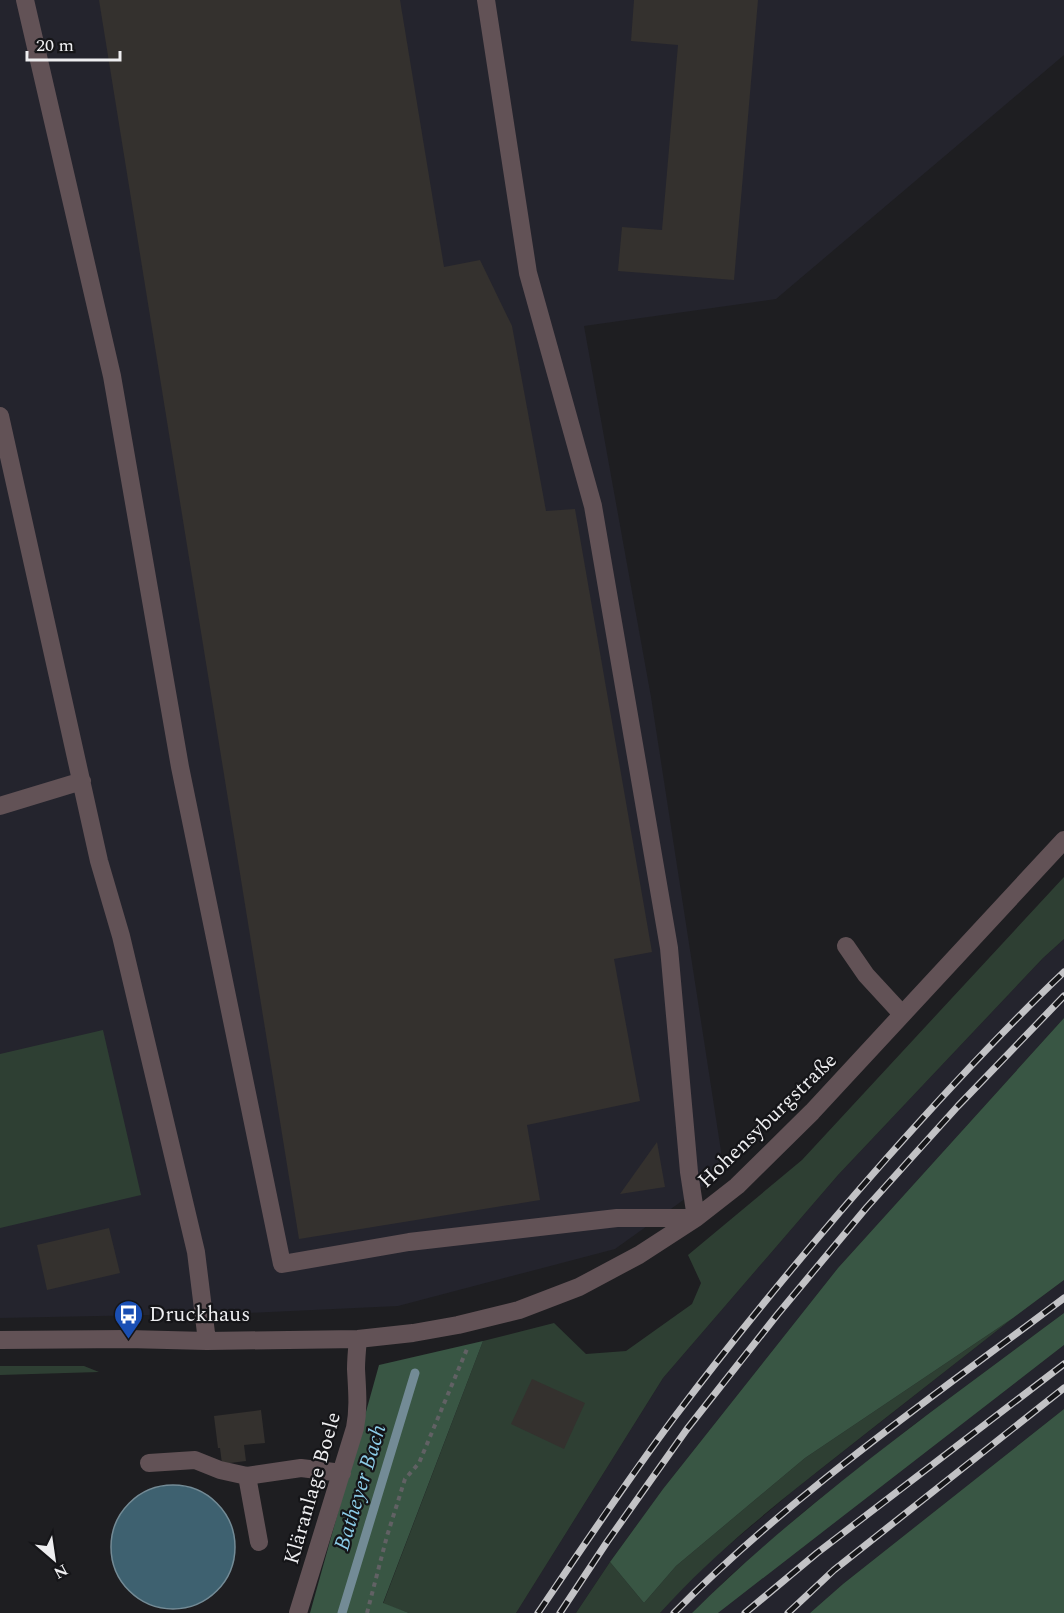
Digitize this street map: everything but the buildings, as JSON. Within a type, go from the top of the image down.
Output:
[{"type":"street","points":[[25,0],[112,376],[180,768],[282,1264],[409,1242],[605,1219],[696,1218],[689,1172],[669,948],[593,506],[528,273],[486,0]]},
{"type":"street","points":[[0,416],[99,861],[121,936],[196,1252],[207,1341]]},
{"type":"street","points":[[0,806],[82,782]]},
{"type":"street","name":"Hohensyburgstraße","points":[[0,1340],[358,1339],[458,1325],[519,1310],[579,1287],[639,1255],[696,1218],[737,1186],[803,1120],[1064,840]]},
{"type":"street","points":[[846,946],[866,975],[902,1014]]},
{"type":"street","name":"Kläranlage Boele","points":[[298,1613],[355,1428],[358,1413],[356,1366],[358,1339]]},
{"type":"street","points":[[149,1463],[195,1460],[220,1470],[247,1476],[301,1468],[342,1473]]},
{"type":"street","points":[[247,1476],[259,1542]]},
{"type":"path","points":[[367,1613],[405,1479],[419,1463],[467,1350],[458,1325]]},
{"type":"shaded area","points":[[0,0],[1064,0],[1064,55],[776,299],[584,326],[651,697],[721,1151],[721,1173],[615,1249],[398,1306],[247,1313],[0,1318]]},
{"type":"shaded area","points":[[1064,939],[1064,1018],[838,1268],[663,1489],[576,1613],[516,1613],[663,1378],[838,1175],[1043,958]]},
{"type":"shaded area","points":[[1064,1280],[1064,1313],[912,1426],[807,1509],[731,1575],[692,1613],[660,1613],[716,1556],[793,1491]]},
{"type":"shaded area","points":[[1064,1345],[1064,1409],[843,1584],[810,1613],[718,1613]]},
{"type":"green space","points":[[1064,877],[1064,939],[1043,958],[838,1175],[663,1378],[516,1613],[409,1613],[383,1604],[483,1341],[554,1323],[586,1354],[626,1351],[692,1304],[701,1283],[688,1255],[802,1160]]},
{"type":"green space","points":[[1064,1018],[1064,1280],[1013,1318],[805,1458],[676,1566],[644,1603],[610,1562],[663,1489],[838,1268]]},
{"type":"green space","points":[[103,1030],[141,1195],[0,1228],[0,1054]]},
{"type":"green space","points":[[1064,1313],[1064,1345],[718,1613],[692,1613],[780,1532],[826,1494],[920,1420]]},
{"type":"green space","points":[[1013,1318],[770,1510],[724,1549],[660,1613],[576,1613],[610,1562],[644,1603],[676,1566],[805,1458]]},
{"type":"green space","points":[[483,1341],[383,1603],[409,1613],[310,1613],[379,1365]]},
{"type":"green space","points":[[0,1366],[84,1366],[99,1372],[0,1375]]},
{"type":"green space","points":[[1064,1409],[1064,1613],[810,1613],[843,1584]]},
{"type":"water","points":[[173,1485],[197,1490],[217,1503],[230,1523],[235,1547],[230,1571],[217,1591],[197,1604],[173,1609],[149,1604],[129,1591],[116,1571],[111,1547],[116,1523],[129,1503],[149,1490]]},
{"type":"waterway","name":"Batheyer Bach","points":[[342,1613],[415,1373]]},
{"type":"railway","points":[[538,1613],[604,1515],[673,1419],[777,1287],[929,1111],[995,1040],[1064,972]]},
{"type":"railway","points":[[560,1613],[687,1429],[777,1315],[867,1207],[958,1106],[1064,996]]},
{"type":"railway","points":[[674,1613],[719,1569],[814,1488],[1064,1298]]},
{"type":"railway","points":[[745,1613],[817,1553],[1064,1364]]},
{"type":"railway","points":[[788,1613],[834,1570],[1064,1388]]},
{"type":"place","name":"Druckhaus","points":[[128,1340]]}]
